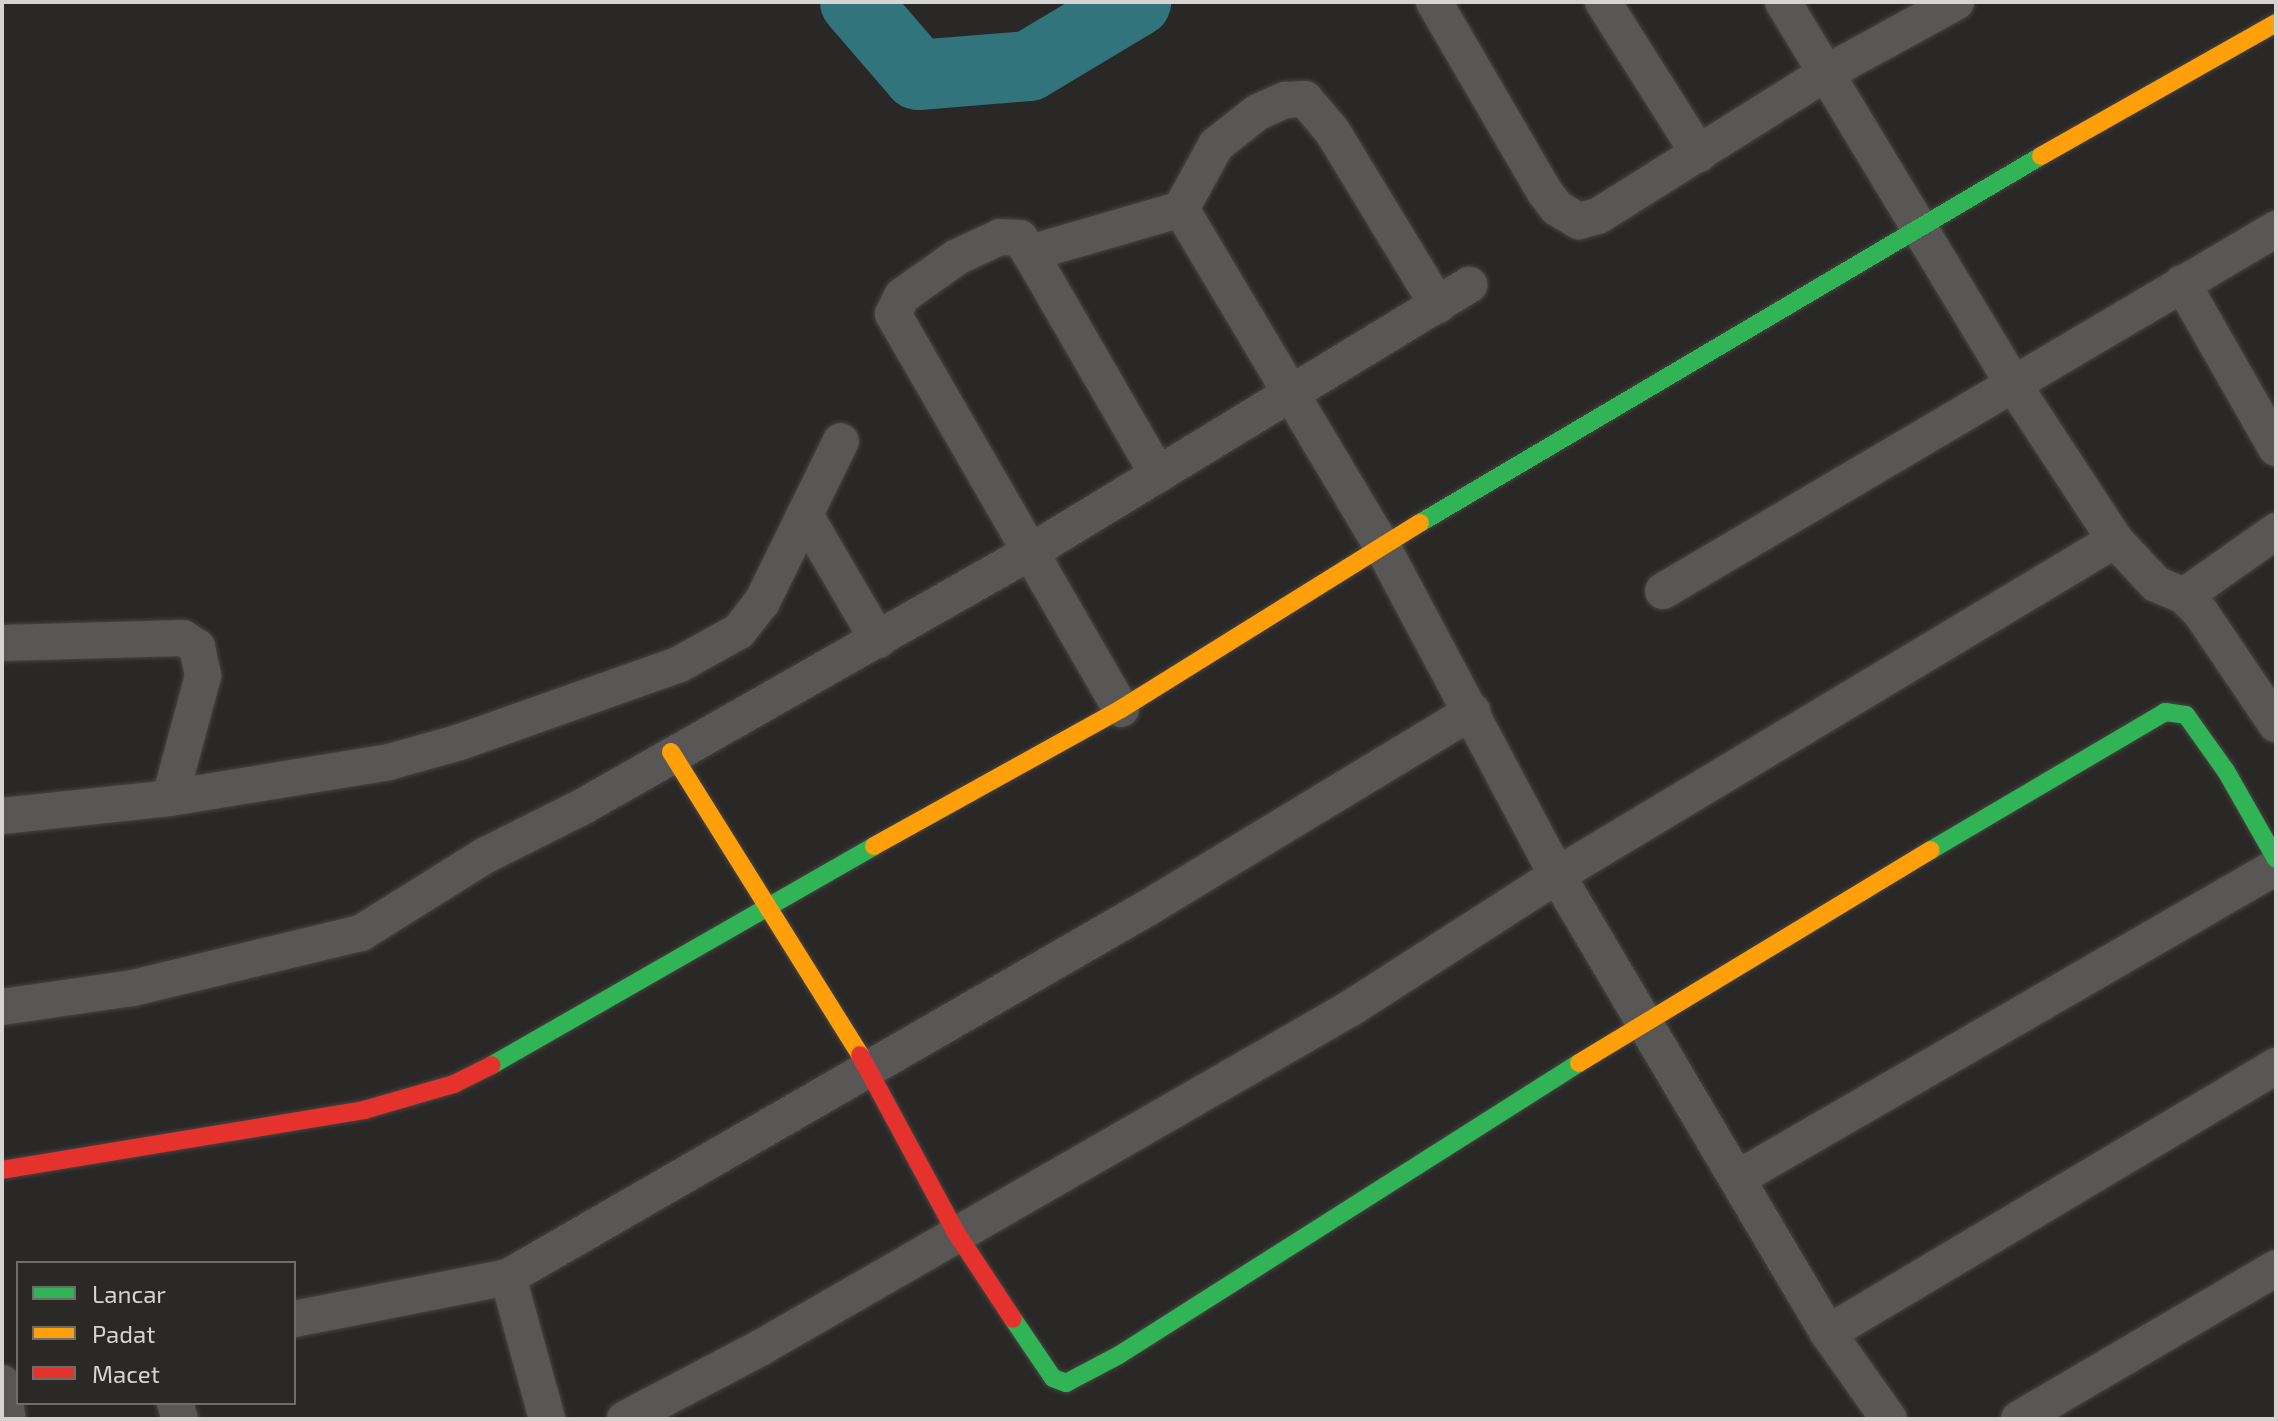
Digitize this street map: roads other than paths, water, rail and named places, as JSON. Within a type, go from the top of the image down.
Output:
[{"type":"street","points":[[1434,2],[1544,191],[1568,216],[1579,221],[1598,216],[1828,72],[1956,2]]},
{"type":"street","points":[[1603,2],[1699,154]]},
{"type":"street","points":[[1783,2],[1828,72],[2013,384],[2115,540],[2156,584],[2184,596],[2216,632],[2275,720]]},
{"type":"street","points":[[2,1170],[364,1110],[454,1084],[1121,709],[1382,546],[1919,225],[2276,23]]},
{"type":"street","points":[[1030,253],[1181,209],[1216,145],[1258,112],[1285,100],[1305,99],[1332,131],[1438,305]]},
{"type":"street","points":[[1181,209],[1382,546],[1557,875],[1643,1022],[1828,1333],[1889,1419]]},
{"type":"street","points":[[1663,591],[2276,229]]},
{"type":"street","points":[[1121,709],[893,314],[902,296],[957,257],[987,242],[1012,235],[1030,253],[1158,475]]},
{"type":"street","points":[[2182,283],[2276,448]]},
{"type":"street","points":[[2,1007],[133,988],[361,933],[486,855],[582,807],[671,752],[878,640],[1032,551],[1469,285]]},
{"type":"street","points":[[2,816],[170,798],[389,762],[460,742],[678,665],[739,631],[762,602],[841,441]]},
{"type":"street","points":[[805,515],[878,640]]},
{"type":"street","points":[[2184,596],[2276,531]]},
{"type":"street","points":[[625,1419],[760,1348],[955,1231],[1351,1008],[1557,875],[2115,540]]},
{"type":"street","points":[[2,643],[183,638],[197,647],[203,676],[170,798]]},
{"type":"street","points":[[296,1319],[508,1277],[867,1066],[1149,907],[1472,711]]},
{"type":"street","points":[[671,752],[867,1066],[955,1231],[1053,1378],[1066,1383],[1081,1379],[1643,1022],[2122,731],[2165,712],[2186,715],[2197,727],[2276,859]]},
{"type":"street","points":[[1738,1178],[2276,867]]},
{"type":"street","points":[[1828,1333],[2276,1066]]},
{"type":"street","points":[[2019,1419],[2276,1268]]},
{"type":"street","points":[[508,1277],[547,1419]]},
{"type":"street","points":[[2,1383],[8,1419]]},
{"type":"waterway","points":[[855,2],[918,75],[1029,66],[1136,2]]}]
